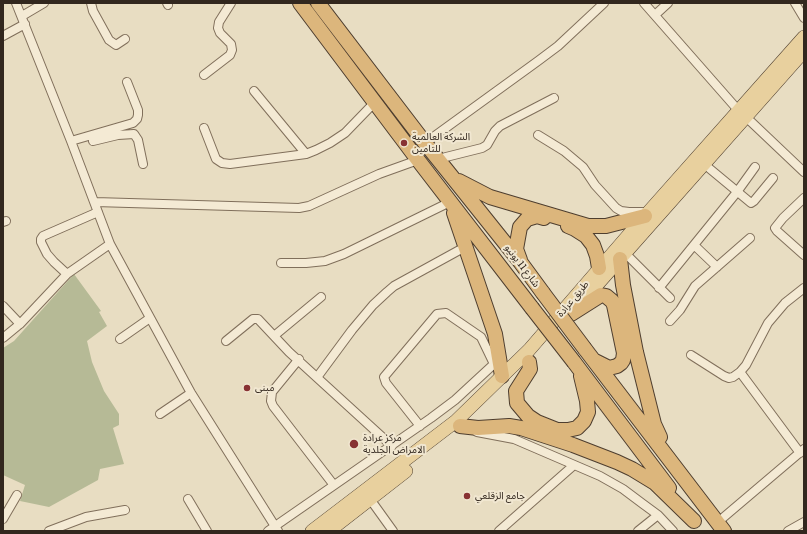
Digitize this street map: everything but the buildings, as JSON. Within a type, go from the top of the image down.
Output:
[{"type":"highway","name":"شارع 11 يونيو","points":[[300,3],[697,526]]},
{"type":"highway","name":"شارع 11 يونيو","points":[[318,3],[438,160],[521,263],[721,527]]},
{"type":"highway","points":[[451,176],[490,197],[588,226],[606,226],[647,214]]},
{"type":"highway","points":[[450,202],[491,322],[497,361],[502,376]]},
{"type":"highway","points":[[521,263],[516,249],[520,227],[527,219],[538,216],[575,229],[586,236],[593,245],[599,268]]},
{"type":"highway","points":[[623,256],[622,285],[636,352],[654,424],[672,461]]},
{"type":"highway","points":[[571,314],[601,295],[606,296],[614,305],[624,353],[623,360],[617,366],[609,368],[589,354]]},
{"type":"highway","points":[[530,362],[530,369],[516,391],[517,403],[528,416],[537,422],[557,430],[577,428],[584,421],[588,412],[587,401],[577,366]]},
{"type":"highway","points":[[458,423],[478,428],[509,426],[521,428],[618,462],[655,483],[697,526]]},
{"type":"main road","name":"طريق عرادة","points":[[782,70],[804,37]]},
{"type":"main road","name":"طريق عرادة","points":[[329,531],[451,435],[458,423],[502,376],[529,350],[647,214],[782,70],[804,51]]},
{"type":"main road","name":"طريق عرادة","points":[[312,531],[458,423],[530,362],[704,164],[742,113]]},
{"type":"street","points":[[16,3],[72,143],[110,244],[191,393],[273,529],[333,484],[392,446],[420,426],[455,400],[497,361],[481,337],[446,313],[437,314],[384,377],[386,383],[420,426]]},
{"type":"street","points":[[22,16],[44,3]]},
{"type":"street","points":[[91,3],[93,12],[109,40],[116,45],[125,39]]},
{"type":"street","points":[[204,75],[230,55],[232,50],[231,44],[218,28],[219,22],[231,3]]},
{"type":"street","points":[[425,143],[543,58],[604,3]]},
{"type":"street","points":[[644,3],[742,113],[804,172]]},
{"type":"street","points":[[654,15],[668,3]]},
{"type":"street","points":[[795,3],[804,18]]},
{"type":"street","points":[[3,36],[25,24]]},
{"type":"street","points":[[72,143],[133,123],[137,119],[138,110],[127,82]]},
{"type":"street","points":[[254,91],[306,154]]},
{"type":"street","points":[[438,160],[482,148],[487,145],[495,131],[500,126],[554,98]]},
{"type":"street","points":[[204,128],[216,159],[222,163],[230,164],[306,154],[330,143],[345,133],[376,102]]},
{"type":"street","points":[[72,143],[118,135],[134,134],[138,140],[143,164]]},
{"type":"street","points":[[538,135],[564,151],[583,167],[595,185],[616,208],[629,212],[647,214]]},
{"type":"street","points":[[95,202],[299,208],[309,206],[378,174],[418,160]]},
{"type":"street","points":[[704,164],[752,203],[773,178]]},
{"type":"street","points":[[659,288],[737,192],[755,167]]},
{"type":"street","points":[[804,198],[775,228],[804,255]]},
{"type":"street","points":[[281,263],[306,264],[325,261],[344,254],[450,202]]},
{"type":"street","points":[[67,274],[47,254],[41,242],[41,238],[98,212]]},
{"type":"street","points":[[670,321],[680,310],[694,286],[750,238]]},
{"type":"street","points":[[3,338],[20,324],[67,274],[110,244]]},
{"type":"street","points":[[694,244],[717,267]]},
{"type":"street","points":[[318,376],[352,330],[373,305],[387,292],[394,286],[465,247]]},
{"type":"street","points":[[623,256],[670,298]]},
{"type":"street","points":[[691,355],[729,378],[733,378],[740,372],[752,355],[768,322],[785,303],[803,290]]},
{"type":"street","points":[[274,336],[321,297]]},
{"type":"street","points":[[3,306],[20,324]]},
{"type":"street","points":[[120,339],[150,318]]},
{"type":"street","points":[[226,341],[256,318],[392,446]]},
{"type":"street","points":[[299,359],[272,392],[271,400],[273,406],[333,484]]},
{"type":"street","points":[[721,527],[802,451],[740,372]]},
{"type":"street","points":[[160,414],[191,393]]},
{"type":"street","points":[[458,423],[480,433],[514,439],[612,483],[643,504],[674,531]]},
{"type":"street","points":[[499,531],[574,465]]},
{"type":"street","points":[[3,519],[17,495]]},
{"type":"street","points":[[188,499],[207,531]]},
{"type":"street","points":[[370,499],[393,531]]},
{"type":"street","points":[[49,531],[86,517],[125,510]]},
{"type":"street","points":[[638,531],[658,516]]},
{"type":"street","points":[[788,531],[804,522]]},
{"type":"green space","points":[[74,274],[101,311],[99,312],[107,326],[87,341],[92,362],[104,391],[119,414],[119,425],[113,428],[124,464],[100,469],[98,480],[49,507],[20,501],[25,485],[3,475],[3,348],[14,341]]},
{"type":"place","name":"الشركة العالمية للتامين","points":[[404,143]]},
{"type":"place","name":"مبنى","points":[[247,388]]},
{"type":"place","name":"مركز عرادة الامراض الجلدية","points":[[354,444]]},
{"type":"place","name":"جامع الزقلعي","points":[[467,496]]}]
